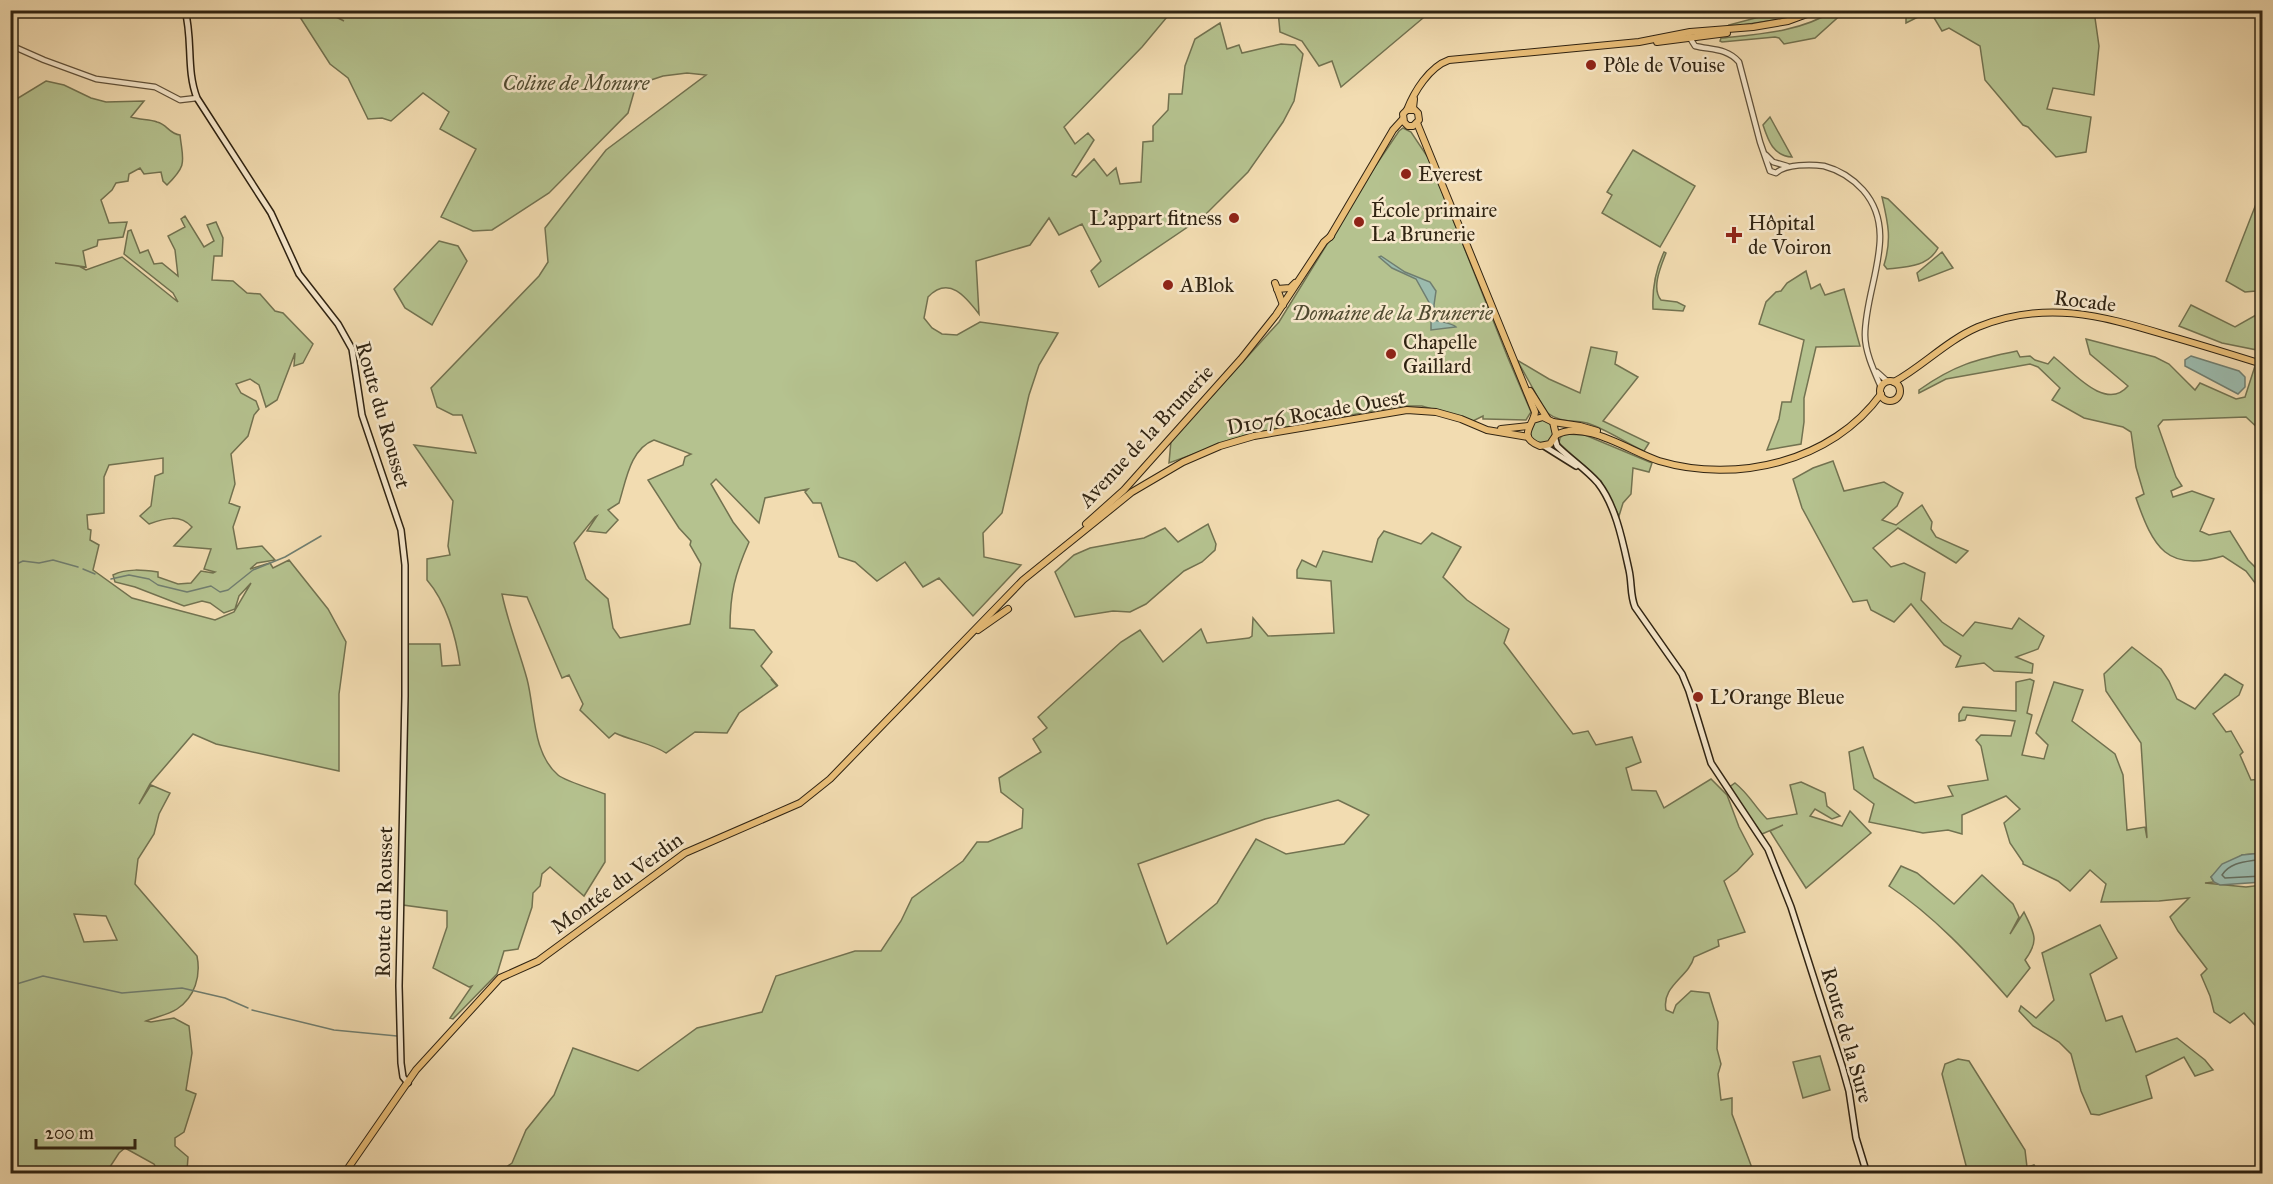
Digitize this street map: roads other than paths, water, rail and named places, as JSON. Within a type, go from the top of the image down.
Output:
[{"type":"main road","points":[[185,10],[191,40],[191,82],[197,98]]},
{"type":"main road","points":[[1588,473],[1544,446],[1535,445],[1528,437],[1528,426],[1535,412],[1426,146],[1409,123],[1419,116],[1411,110],[1414,96],[1431,72],[1443,65],[1781,23],[1818,10]]},
{"type":"main road","points":[[1690,35],[1782,26],[1824,10]]},
{"type":"main road","name":"Route du Rousset","points":[[197,98],[271,213],[299,274],[338,324],[352,350],[362,415],[401,530],[407,609],[399,986],[402,1071],[410,1081]]},
{"type":"main road","name":"Avenue de la Brunerie","points":[[939,665],[1017,581],[1131,482],[1241,359],[1293,294],[1331,236],[1393,130],[1409,123],[1411,110]]},
{"type":"main road","name":"Avenue de la Brunerie","points":[[1293,294],[1311,261],[1331,236]]},
{"type":"main road","points":[[1277,289],[1292,286],[1311,261]]},
{"type":"main road","points":[[1277,289],[1293,294]]},
{"type":"main road","points":[[1277,289],[1283,305]]},
{"type":"main road","name":"Rocade","points":[[1899,387],[1913,370],[1942,346],[1978,327],[2017,316],[2054,312],[2112,318],[2262,364]]},
{"type":"main road","points":[[1517,368],[1550,420],[1559,448],[1588,473]]},
{"type":"main road","name":"Rocade","points":[[1890,382],[1913,370]]},
{"type":"main road","points":[[1544,446],[1565,430],[1583,431],[1656,460],[1688,468],[1725,470],[1756,467],[1790,459],[1824,443],[1871,408],[1886,400],[1892,401],[1897,398],[1900,393],[1899,387],[1890,382],[1881,391],[1871,408]]},
{"type":"main road","points":[[1881,391],[1886,400]]},
{"type":"main road","name":"D1076 Rocade Ouest","points":[[1132,492],[1164,472],[1200,454],[1236,441],[1407,410],[1436,412],[1493,432],[1528,437]]},
{"type":"main road","points":[[1533,420],[1540,417],[1590,429],[1626,447]]},
{"type":"main road","name":"D1076 Rocade Ouest","points":[[1479,427],[1507,429],[1528,426]]},
{"type":"main road","name":"Route de la Sure","points":[[1588,473],[1599,485],[1612,510],[1629,572],[1635,607],[1682,674],[1712,763],[1765,844],[1791,908],[1850,1091],[1856,1138],[1867,1173]]},
{"type":"main road","points":[[1083,526],[1132,492]]},
{"type":"main road","points":[[939,665],[1038,567],[1132,492]]},
{"type":"main road","points":[[967,637],[1008,609]]},
{"type":"main road","name":"Montée du Verdin","points":[[344,1173],[432,1050],[500,978],[538,961],[680,856],[702,844],[792,807],[812,796],[831,779],[939,665]]},
{"type":"street","points":[[1690,35],[1695,46],[1724,51],[1739,62],[1764,153],[1775,165],[1816,165],[1836,170],[1857,183],[1869,198],[1877,214],[1881,232],[1865,330],[1866,346],[1881,391]]},
{"type":"street","points":[[10,45],[96,79],[154,87],[180,100],[197,98]]},
{"type":"street","points":[[1873,367],[1890,382]]},
{"type":"water","points":[[1381,256],[1405,272],[1430,282],[1436,291],[1435,320],[1456,327],[1431,330],[1431,306],[1416,279],[1392,268],[1379,257]]},
{"type":"water","points":[[2191,356],[2239,371],[2245,377],[2245,387],[2238,394],[2185,366],[2185,360]]},
{"type":"water","points":[[2262,853],[2262,882],[2220,885],[2211,877],[2222,864],[2242,855]]},
{"type":"waterway","points":[[111,579],[129,575],[187,592],[211,586],[220,592],[228,590],[253,570],[285,557],[321,536]]},
{"type":"waterway","points":[[10,567],[23,561],[39,563],[53,560],[78,567]]},
{"type":"waterway","points":[[83,569],[95,574]]},
{"type":"waterway","points":[[10,986],[43,976],[122,993],[182,988],[225,998],[248,1008]]},
{"type":"waterway","points":[[252,1010],[334,1030],[397,1036]]},
{"type":"place","name":"Pôle de Vouise","points":[[1591,65]]},
{"type":"place","name":"Everest","points":[[1406,174]]},
{"type":"place","name":"L'appart fitness","points":[[1234,218]]},
{"type":"place","name":"École primaire La Brunerie","points":[[1359,222]]},
{"type":"place","name":"Hôpital de Voiron","points":[[1734,235]]},
{"type":"place","name":"ABlok","points":[[1168,285]]},
{"type":"place","name":"Chapelle Gaillard","points":[[1391,354]]},
{"type":"place","name":"L'Orange Bleue","points":[[1698,697]]},
{"type":"park label","name":"Coline de Monure","points":[[576,83]]},
{"type":"park label","name":"Domaine de la Brunerie","points":[[1392,313]]}]
